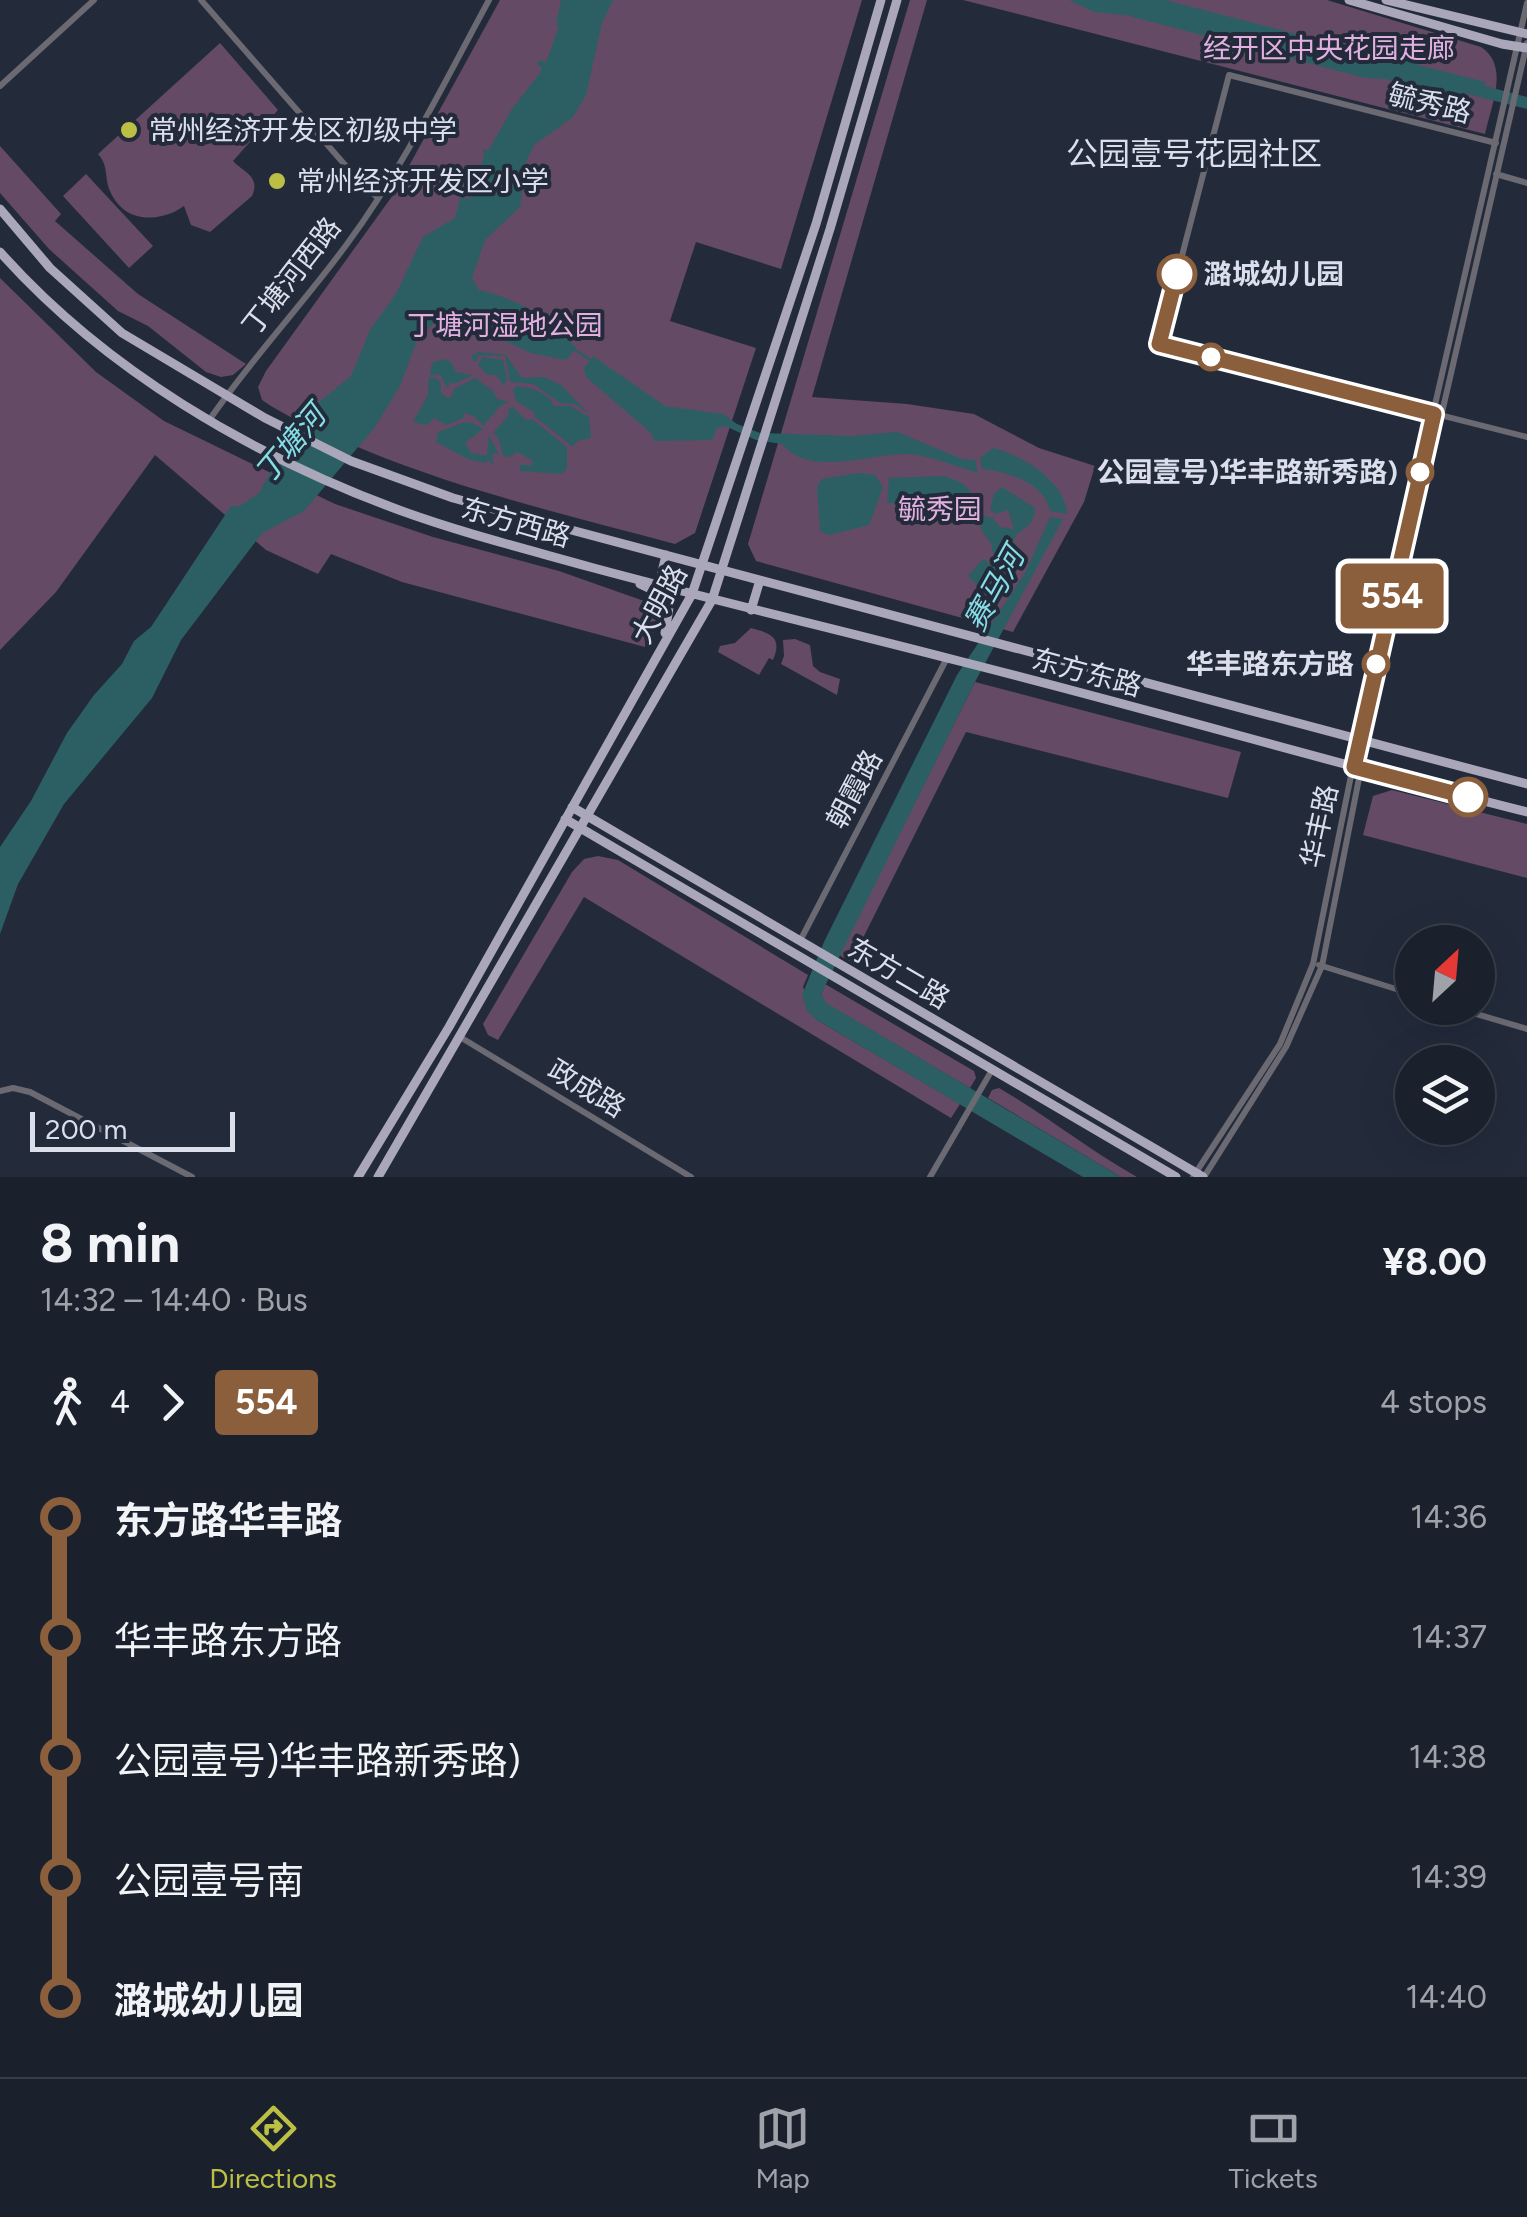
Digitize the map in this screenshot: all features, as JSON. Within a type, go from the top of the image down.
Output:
[{"type":"main road","name":"大明路","points":[[358,1177],[448,1026],[692,594],[816,224],[881,0]]},
{"type":"main road","name":"大明路","points":[[378,1177],[712,600],[830,229],[897,0]]},
{"type":"main road","points":[[1349,0],[1524,46]]},
{"type":"main road","points":[[1386,0],[1523,33]]},
{"type":"main road","points":[[0,209],[50,268],[110,322],[226,395]]},
{"type":"main road","points":[[0,252],[35,290],[96,343],[210,419]]},
{"type":"main road","name":"东方西路","points":[[226,395],[351,462],[453,498],[704,565]]},
{"type":"main road","name":"东方西路","points":[[210,419],[331,483],[465,532],[692,594]]},
{"type":"main road","points":[[659,585],[666,556]]},
{"type":"main road","name":"东方东路","points":[[704,565],[1527,784]]},
{"type":"main road","points":[[614,573],[659,593],[669,607],[660,650]]},
{"type":"main road","points":[[751,610],[760,580]]},
{"type":"main road","name":"东方东路","points":[[692,594],[953,659],[1527,812]]},
{"type":"main road","points":[[601,793],[598,814],[609,828]]},
{"type":"main road","name":"东方二路","points":[[572,807],[1199,1176]]},
{"type":"main road","name":"东方二路","points":[[566,818],[1176,1177]]},
{"type":"main road","points":[[568,850],[584,838],[607,844]]},
{"type":"street","points":[[0,86],[94,0]]},
{"type":"street","points":[[201,0],[378,198]]},
{"type":"street","name":"丁塘河西路","points":[[210,419],[347,244],[378,198],[489,0]]},
{"type":"street","points":[[1524,46],[1527,3]]},
{"type":"street","name":"华丰路","points":[[1437,415],[1506,86],[1524,46]]},
{"type":"street","name":"华丰路","points":[[1199,1176],[1286,1047],[1322,966],[1362,742],[1504,146],[1524,46]]},
{"type":"street","name":"毓秀路","points":[[1437,415],[1159,344],[1229,74],[1504,146]]},
{"type":"street","points":[[1496,174],[1527,183]]},
{"type":"street","points":[[1437,415],[1527,437]]},
{"type":"street","name":"朝霞路","points":[[800,941],[953,659]]},
{"type":"street","name":"华丰路","points":[[1199,1176],[1280,1044],[1313,964],[1359,768]]},
{"type":"street","points":[[1313,964],[1395,989]]},
{"type":"street","points":[[1495,1020],[1527,1029]]},
{"type":"street","name":"政成路","points":[[460,1037],[691,1177]]},
{"type":"street","points":[[930,1177],[992,1070]]},
{"type":"street","points":[[0,1091],[13,1088],[30,1092],[192,1177]]},
{"type":"green space","name":"丁塘河湿地公园","points":[[500,0],[862,0],[781,269],[696,242],[670,321],[756,348],[695,533],[675,544],[425,473],[313,428],[262,400],[258,387],[266,371],[393,195]]},
{"type":"green space","name":"毓秀园","points":[[910,0],[927,0],[812,397],[974,414],[1039,448],[1095,466],[1084,502],[1013,632],[756,561],[748,544]]},
{"type":"green space","name":"经开区中央花园走廊","points":[[963,0],[1327,0],[1481,47],[1495,65],[1496,87],[1485,134]]},
{"type":"green space","points":[[220,43],[278,110],[233,161],[253,179],[252,196],[210,232],[191,225],[184,206],[154,217],[133,215],[116,202],[98,154]]},
{"type":"green space","points":[[0,146],[61,214],[55,221],[138,294],[246,364],[233,375],[221,377],[206,372],[148,326],[118,311],[49,249],[0,193]]},
{"type":"green space","points":[[86,174],[153,246],[129,268],[63,196]]},
{"type":"green space","points":[[0,278],[96,372],[164,421],[335,504],[433,537],[559,571],[644,601],[658,613],[659,622],[645,647],[402,582],[331,554],[318,574],[266,550],[155,455],[56,592],[0,650]]},
{"type":"green space","points":[[751,628],[769,634],[776,646],[773,660],[769,658],[759,675],[718,652],[720,646],[735,643]]},
{"type":"green space","points":[[795,639],[810,645],[813,666],[840,679],[837,695],[781,664],[783,640]]},
{"type":"green space","points":[[975,682],[1241,752],[1228,798],[966,732],[851,962],[839,955]]},
{"type":"green space","points":[[1392,790],[1527,824],[1527,878],[1363,835],[1373,796]]},
{"type":"green space","points":[[598,856],[618,860],[808,975],[803,987],[817,1020],[960,1104],[951,1118],[584,897],[498,1040],[488,1035],[483,1024],[572,872],[584,859]]},
{"type":"green space","points":[[825,984],[974,1071],[976,1078],[970,1088],[825,1003],[821,994]]},
{"type":"green space","points":[[999,1088],[1137,1177],[1121,1177],[988,1098],[992,1090]]},
{"type":"shaded area","points":[[561,0],[613,0],[602,23],[586,95],[573,117],[534,145],[526,162],[520,207],[485,240],[472,278],[479,290],[508,299],[544,319],[576,348],[566,360],[531,353],[454,317],[440,318],[418,337],[400,386],[375,427],[304,511],[262,533],[181,640],[152,698],[64,804],[18,884],[0,934],[0,847],[31,801],[67,733],[122,664],[134,641],[151,627],[231,506],[240,506],[259,493],[274,466],[308,427],[313,407],[351,376],[370,330],[397,292],[423,237],[455,218],[461,196],[470,199],[483,149],[488,151],[512,109],[540,73],[539,60],[546,62],[559,26],[556,25]]},
{"type":"shaded area","points":[[1069,0],[1165,0],[1366,52],[1391,47],[1388,55],[1393,59],[1402,52],[1418,65],[1527,97],[1527,109],[1464,93],[1460,102],[1405,88],[1387,79],[1365,78],[1125,15],[1094,12]]},
{"type":"shaded area","points":[[479,352],[506,355],[522,378],[544,377],[561,385],[590,415],[575,404],[560,403],[533,384],[510,382],[505,356],[479,355],[476,362],[472,360],[472,355]]},
{"type":"shaded area","points":[[593,356],[665,406],[723,414],[760,433],[852,436],[897,432],[962,459],[975,460],[978,473],[910,454],[843,461],[809,460],[782,444],[756,440],[725,426],[717,428],[712,440],[654,441],[651,433],[586,377],[584,368]]},
{"type":"shaded area","points":[[482,357],[503,360],[507,379],[504,386],[496,375],[488,375],[478,365]]},
{"type":"shaded area","points":[[444,359],[451,362],[456,372],[473,375],[454,384],[450,382],[448,388],[443,376],[430,374],[432,363]]},
{"type":"shaded area","points":[[429,377],[436,378],[441,393],[448,398],[454,389],[475,378],[493,391],[497,399],[509,402],[501,405],[483,426],[465,413],[462,419],[446,425],[434,418],[427,425],[413,422],[428,395]]},
{"type":"shaded area","points":[[517,386],[544,394],[554,406],[570,406],[589,417],[591,438],[577,441],[573,447],[516,401],[513,389]]},
{"type":"shaded area","points":[[513,407],[567,447],[567,469],[561,474],[520,471],[520,465],[532,465],[532,460],[517,452],[503,456],[493,433]]},
{"type":"shaded area","points":[[465,422],[483,429],[465,443],[471,453],[487,456],[489,435],[499,455],[492,456],[494,466],[488,460],[485,463],[468,459],[436,442],[438,432]]},
{"type":"shaded area","points":[[993,448],[1040,471],[1059,491],[1067,514],[1050,511],[1040,493],[1024,480],[982,469],[980,458]]},
{"type":"shaded area","points":[[859,473],[875,475],[883,487],[869,525],[829,535],[820,531],[817,487],[822,479]]},
{"type":"shaded area","points":[[944,476],[968,489],[977,504],[973,512],[960,516],[937,506],[887,503],[889,478]]},
{"type":"shaded area","points":[[1002,487],[1035,508],[1032,520],[1014,540],[1010,555],[992,552],[992,545],[980,528],[984,516],[993,518],[1000,527],[1014,529],[1008,510],[995,514],[990,509],[994,494]]},
{"type":"shaded area","points":[[1050,517],[1063,519],[975,682],[821,994],[826,1003],[1121,1177],[1083,1177],[817,1020],[807,1011],[802,995],[824,942],[957,675],[1025,573]]},
{"type":"shaded area","points":[[983,559],[1002,571],[993,591],[982,590],[968,576]]},
{"type":"waterway","name":"赛马河","points":[[575,350],[589,359]]},
{"type":"bus line","name":"554","points":[[1177,274],[1159,344],[1434,414],[1354,767],[1468,797]]},
{"type":"place","name":"常州经济开发区初级中学","points":[[129,130]]},
{"type":"place","name":"常州经济开发区小学","points":[[277,181]]},
{"type":"place","name":"潞城幼儿园","points":[[1177,274]]},
{"type":"place","name":"公园壹号)华丰路新秀路)","points":[[1420,472]]},
{"type":"place","name":"华丰路东方路","points":[[1376,664]]},
{"type":"district","name":"公园壹号花园社区","points":[[1194,154]]},
{"type":"water label","name":"丁塘河","points":[[290,444]]}]
